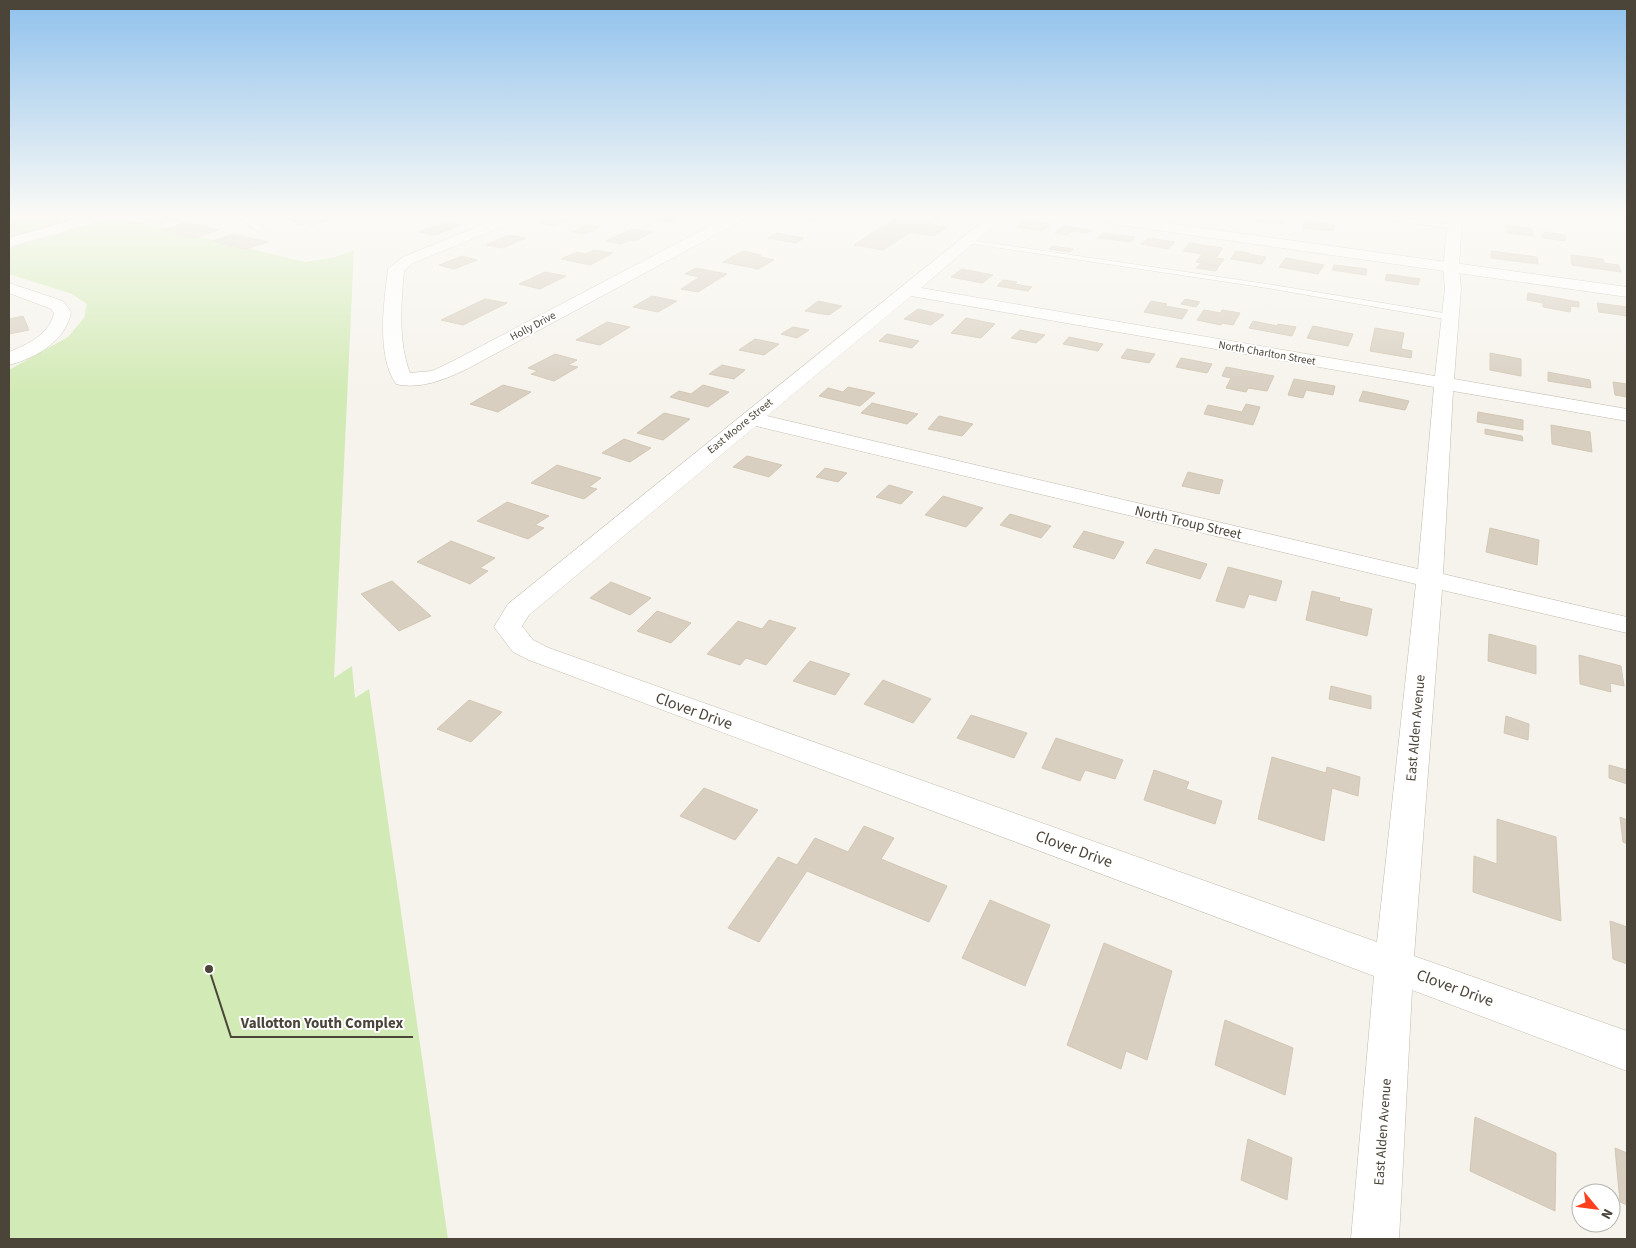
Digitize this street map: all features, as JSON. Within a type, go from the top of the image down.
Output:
[{"type":"street","name":"Holly Drive","points":[[396,275],[392,331],[395,363],[403,380],[436,376],[460,365],[629,275]]},
{"type":"street","name":"East Moore Street","points":[[522,646],[508,627],[518,610],[925,275]]},
{"type":"street","name":"East Alden Avenue","points":[[1375,1239],[1394,966],[1430,579],[1453,288],[1452,275]]},
{"type":"street","points":[[1504,275],[1627,292]]},
{"type":"street","points":[[9,288],[57,305],[63,312],[62,320],[48,337],[9,359]]},
{"type":"street","name":"North Charlton Street","points":[[907,290],[1627,415]]},
{"type":"street","name":"North Troup Street","points":[[750,418],[1627,625]]},
{"type":"street","name":"Clover Drive","points":[[522,646],[539,654],[1627,1051]]},
{"type":"lane","points":[[1195,275],[1450,317]]},
{"type":"green space","points":[[13,275],[353,275],[334,678],[352,666],[355,698],[369,689],[448,1239],[9,1239],[9,370],[68,337],[84,318],[87,304],[72,294]]},
{"type":"building","points":[[538,275],[566,276],[540,289],[519,284]]},
{"type":"building","points":[[691,275],[725,275],[698,292],[681,289],[700,277]]},
{"type":"building","points":[[953,275],[993,275],[982,283],[951,277]]},
{"type":"building","points":[[1387,275],[1420,279],[1418,285],[1385,280]]},
{"type":"building","points":[[1003,280],[1032,287],[1028,291],[997,286]]},
{"type":"building","points":[[1528,293],[1579,302],[1579,307],[1571,306],[1570,312],[1543,307],[1543,303],[1527,300]]},
{"type":"building","points":[[652,296],[677,301],[658,312],[633,307]]},
{"type":"building","points":[[485,299],[507,303],[463,325],[441,320]]},
{"type":"building","points":[[1185,299],[1200,302],[1196,307],[1181,304]]},
{"type":"building","points":[[818,301],[842,306],[829,315],[805,311]]},
{"type":"building","points":[[1151,301],[1167,304],[1165,306],[1188,310],[1182,319],[1144,312]]},
{"type":"building","points":[[1597,303],[1627,307],[1627,316],[1599,312]]},
{"type":"building","points":[[918,309],[944,315],[931,325],[904,319]]},
{"type":"building","points":[[1204,310],[1221,313],[1222,310],[1240,313],[1233,325],[1222,323],[1221,325],[1197,320]]},
{"type":"building","points":[[23,316],[29,330],[9,334],[9,319]]},
{"type":"building","points":[[966,318],[995,324],[981,338],[951,333]]},
{"type":"building","points":[[1253,321],[1277,326],[1278,324],[1296,327],[1292,336],[1249,328]]},
{"type":"building","points":[[607,322],[630,327],[600,345],[576,340]]},
{"type":"building","points":[[1313,326],[1353,334],[1348,346],[1307,338]]},
{"type":"building","points":[[793,327],[809,330],[797,338],[781,334]]},
{"type":"building","points":[[1375,328],[1404,333],[1401,349],[1412,351],[1411,358],[1370,351]]},
{"type":"building","points":[[1020,330],[1045,335],[1036,343],[1011,338]]},
{"type":"building","points":[[887,334],[919,341],[912,348],[879,341]]},
{"type":"building","points":[[1069,337],[1103,344],[1098,351],[1063,344]]},
{"type":"building","points":[[755,339],[779,344],[764,355],[739,350]]},
{"type":"building","points":[[1127,349],[1155,354],[1149,363],[1121,358]]},
{"type":"building","points":[[1490,353],[1521,359],[1521,376],[1490,370]]},
{"type":"building","points":[[555,354],[577,360],[568,365],[578,367],[554,381],[531,374],[538,371],[528,368]]},
{"type":"building","points":[[1181,358],[1212,364],[1207,373],[1176,367]]},
{"type":"building","points":[[722,365],[745,370],[734,379],[709,374]]},
{"type":"building","points":[[1226,367],[1274,376],[1267,391],[1248,388],[1246,392],[1226,388],[1231,378],[1222,376]]},
{"type":"building","points":[[1548,372],[1590,380],[1591,388],[1548,381]]},
{"type":"building","points":[[1294,379],[1335,386],[1333,395],[1306,390],[1303,398],[1288,395]]},
{"type":"building","points":[[1613,382],[1627,384],[1627,397],[1615,395]]},
{"type":"building","points":[[503,385],[531,392],[498,412],[470,404]]},
{"type":"building","points":[[703,385],[729,392],[708,407],[670,397],[679,391],[691,394]]},
{"type":"building","points":[[848,387],[875,393],[860,406],[819,396],[828,388],[843,392]]},
{"type":"building","points":[[1363,391],[1409,401],[1405,410],[1359,401]]},
{"type":"building","points":[[872,403],[918,414],[907,424],[861,413]]},
{"type":"building","points":[[1246,404],[1260,407],[1253,425],[1204,414],[1208,405],[1242,412]]},
{"type":"building","points":[[1478,412],[1523,420],[1523,430],[1477,422]]},
{"type":"building","points":[[664,413],[690,419],[663,440],[637,433]]},
{"type":"building","points":[[939,416],[973,424],[962,436],[928,429]]},
{"type":"building","points":[[1551,425],[1590,432],[1592,452],[1552,444]]},
{"type":"building","points":[[1485,429],[1522,436],[1523,441],[1485,434]]},
{"type":"building","points":[[624,439],[651,448],[630,462],[602,453]]},
{"type":"building","points":[[747,456],[782,465],[769,477],[733,467]]},
{"type":"building","points":[[557,465],[601,478],[589,487],[597,489],[584,499],[531,483]]},
{"type":"building","points":[[825,468],[847,473],[838,482],[816,477]]},
{"type":"building","points":[[1188,472],[1223,480],[1219,494],[1182,486]]},
{"type":"building","points":[[889,485],[913,492],[901,504],[876,497]]},
{"type":"building","points":[[943,496],[983,508],[966,527],[925,515]]},
{"type":"building","points":[[507,502],[549,516],[535,525],[544,528],[528,539],[477,521]]},
{"type":"building","points":[[1010,514],[1051,526],[1041,538],[1000,525]]},
{"type":"building","points":[[1490,528],[1539,540],[1537,565],[1486,552]]},
{"type":"building","points":[[1084,531],[1124,542],[1114,559],[1073,547]]},
{"type":"building","points":[[451,541],[495,558],[480,568],[488,571],[470,584],[417,562]]},
{"type":"building","points":[[1155,549],[1207,564],[1200,579],[1146,563]]},
{"type":"building","points":[[1228,567],[1282,581],[1276,601],[1249,594],[1244,608],[1216,601]]},
{"type":"building","points":[[392,581],[431,616],[399,631],[361,594]]},
{"type":"building","points":[[611,582],[651,598],[630,615],[590,598]]},
{"type":"building","points":[[1312,591],[1340,598],[1339,601],[1372,609],[1367,636],[1306,620]]},
{"type":"building","points":[[657,611],[691,623],[671,643],[637,631]]},
{"type":"building","points":[[769,620],[796,628],[766,665],[746,658],[740,665],[707,654],[738,621],[762,629]]},
{"type":"building","points":[[1489,634],[1536,646],[1536,674],[1488,661]]},
{"type":"building","points":[[1579,655],[1621,666],[1624,686],[1610,683],[1611,692],[1580,684]]},
{"type":"building","points":[[810,661],[850,674],[835,695],[793,681]]},
{"type":"building","points":[[883,680],[931,699],[913,723],[864,704]]},
{"type":"building","points":[[1331,686],[1371,696],[1371,709],[1329,699]]},
{"type":"building","points":[[469,700],[502,712],[471,742],[437,729]]},
{"type":"building","points":[[971,715],[1027,733],[1014,758],[957,738]]},
{"type":"building","points":[[1506,716],[1529,724],[1528,740],[1504,733]]},
{"type":"building","points":[[1056,738],[1123,760],[1115,779],[1085,770],[1080,781],[1042,768]]},
{"type":"building","points":[[1272,757],[1326,773],[1327,767],[1360,777],[1358,796],[1332,788],[1324,841],[1258,819]]},
{"type":"building","points":[[1609,765],[1627,770],[1627,784],[1609,778]]},
{"type":"building","points":[[1154,770],[1189,782],[1186,789],[1222,801],[1215,824],[1144,800]]},
{"type":"building","points":[[704,788],[758,810],[735,840],[680,816]]},
{"type":"building","points":[[1620,817],[1627,820],[1627,844],[1623,842]]},
{"type":"building","points":[[1497,819],[1556,837],[1561,921],[1473,892],[1474,856],[1497,864]]},
{"type":"building","points":[[864,826],[894,838],[881,859],[947,886],[929,922],[807,871],[759,942],[728,928],[778,857],[797,865],[815,838],[848,852]]},
{"type":"building","points":[[990,900],[1050,925],[1025,986],[962,958]]},
{"type":"building","points":[[1610,921],[1627,927],[1627,964],[1613,959]]},
{"type":"building","points":[[1104,943],[1172,971],[1147,1060],[1126,1051],[1121,1069],[1067,1045]]},
{"type":"building","points":[[1225,1020],[1293,1048],[1285,1095],[1215,1065]]},
{"type":"building","points":[[1475,1117],[1556,1153],[1555,1211],[1470,1171]]},
{"type":"building","points":[[1248,1139],[1292,1158],[1287,1200],[1241,1180]]},
{"type":"building","points":[[1615,1148],[1627,1153],[1627,1205],[1621,1202],[1621,1183],[1618,1183]]},
{"type":"place","name":"Vallotton Youth Complex","points":[[209,969]]}]
